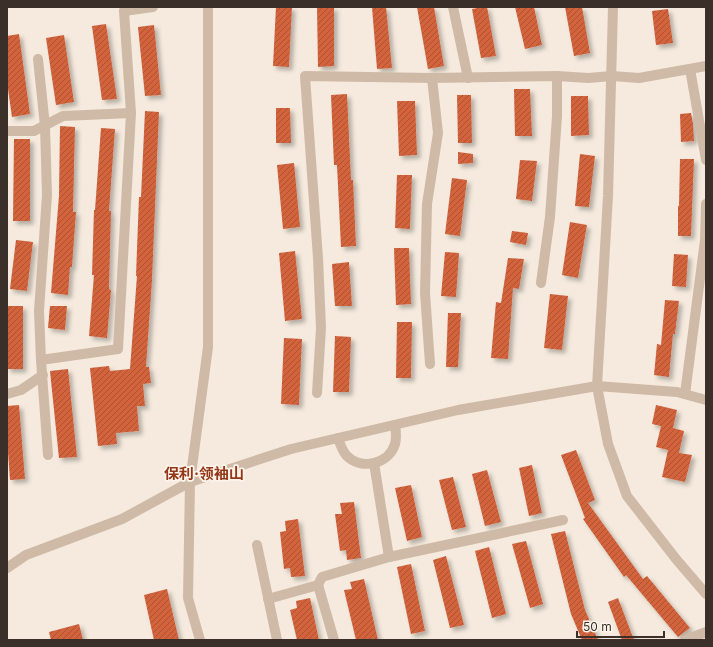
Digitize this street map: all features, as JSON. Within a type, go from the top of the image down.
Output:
[{"type":"street","points":[[42,360],[118,348],[131,113],[124,10],[153,7]]},
{"type":"street","points":[[200,640],[188,598],[190,482],[208,347],[208,7]]},
{"type":"street","points":[[453,7],[468,78]]},
{"type":"street","points":[[613,7],[608,196],[597,386],[608,444],[627,496],[676,559],[706,594]]},
{"type":"street","points":[[38,59],[45,126],[47,195],[39,310],[48,455]]},
{"type":"street","points":[[317,393],[321,328],[318,258],[305,76],[468,78],[557,76],[588,78],[612,76],[639,78],[706,66]]},
{"type":"street","points":[[690,69],[706,160]]},
{"type":"street","points":[[541,283],[550,217],[557,116],[557,76]]},
{"type":"street","points":[[430,364],[424,293],[427,204],[438,133],[432,78]]},
{"type":"street","points":[[7,131],[34,131],[63,116],[131,113]]},
{"type":"street","points":[[685,394],[705,240],[706,204]]},
{"type":"street","points":[[7,394],[21,390],[42,375]]},
{"type":"street","points":[[7,568],[26,555],[122,519],[190,482],[291,449],[458,410],[597,386],[677,392],[706,400]]},
{"type":"street","points":[[338,438],[341,447],[347,455],[355,461],[364,464],[374,463],[383,459],[393,448],[396,434],[395,425]]},
{"type":"street","points":[[374,463],[389,557]]},
{"type":"street","points":[[334,640],[318,585],[322,577],[389,557],[562,520]]},
{"type":"street","points":[[256,545],[277,640]]},
{"type":"street","points":[[268,598],[318,585]]},
{"type":"street","points":[[685,640],[706,632]]},
{"type":"building","points":[[276,7],[292,7],[289,67],[273,66]]},
{"type":"building","points":[[317,7],[334,7],[334,66],[318,67]]},
{"type":"building","points":[[372,7],[386,7],[392,68],[377,69]]},
{"type":"building","points":[[417,7],[434,7],[444,66],[428,69]]},
{"type":"building","points":[[487,7],[496,56],[481,58],[472,9]]},
{"type":"building","points":[[515,7],[534,7],[542,45],[525,49]]},
{"type":"building","points":[[565,7],[582,7],[590,53],[574,56]]},
{"type":"building","points":[[668,9],[673,43],[656,45],[652,11]]},
{"type":"building","points":[[106,24],[117,99],[102,100],[92,26]]},
{"type":"building","points":[[154,25],[161,95],[145,96],[138,27]]},
{"type":"building","points":[[19,34],[30,114],[12,117],[7,82],[7,36]]},
{"type":"building","points":[[64,35],[74,102],[56,105],[46,38]]},
{"type":"building","points":[[514,89],[530,89],[532,136],[515,136]]},
{"type":"building","points":[[347,94],[356,246],[341,247],[337,165],[334,165],[331,95]]},
{"type":"building","points":[[457,95],[471,95],[472,143],[458,143]]},
{"type":"building","points":[[571,96],[588,96],[589,135],[571,136]]},
{"type":"building","points":[[397,101],[415,101],[417,155],[399,156]]},
{"type":"building","points":[[276,108],[290,108],[291,143],[276,143]]},
{"type":"building","points":[[145,111],[159,112],[152,280],[146,367],[149,367],[151,383],[143,384],[145,406],[137,406],[139,431],[116,433],[117,444],[98,446],[90,368],[109,366],[110,371],[130,369],[137,276],[139,197],[141,197]]},
{"type":"building","points":[[691,113],[694,141],[681,142],[680,114]]},
{"type":"building","points":[[60,126],[75,127],[73,212],[76,212],[72,267],[70,267],[68,295],[51,293],[59,196]]},
{"type":"building","points":[[101,128],[115,129],[109,211],[111,211],[109,289],[111,290],[107,338],[89,336],[94,275],[92,275],[94,210]]},
{"type":"building","points":[[14,139],[30,139],[30,221],[13,221]]},
{"type":"building","points":[[458,152],[473,154],[473,163],[458,164]]},
{"type":"building","points":[[580,154],[595,156],[589,207],[575,206]]},
{"type":"building","points":[[680,159],[694,159],[691,236],[678,236]]},
{"type":"building","points":[[520,160],[537,161],[532,201],[516,199]]},
{"type":"building","points":[[294,163],[300,227],[283,229],[277,165]]},
{"type":"building","points":[[397,175],[412,175],[410,229],[395,228]]},
{"type":"building","points":[[452,178],[467,180],[460,236],[445,234]]},
{"type":"building","points":[[570,222],[587,225],[578,278],[562,275]]},
{"type":"building","points":[[512,231],[528,233],[526,245],[510,242]]},
{"type":"building","points":[[16,240],[33,242],[27,291],[10,289]]},
{"type":"building","points":[[394,248],[409,248],[411,304],[396,305]]},
{"type":"building","points":[[295,251],[302,319],[285,321],[279,253]]},
{"type":"building","points":[[445,252],[459,253],[456,297],[441,296]]},
{"type":"building","points":[[674,254],[688,255],[686,287],[672,286]]},
{"type":"building","points":[[508,258],[524,259],[519,289],[513,288],[508,359],[491,358],[496,302],[501,303]]},
{"type":"building","points":[[349,262],[352,306],[335,306],[332,264]]},
{"type":"building","points":[[550,294],[568,296],[562,350],[544,348]]},
{"type":"building","points":[[665,300],[679,301],[675,334],[673,334],[669,377],[654,375],[657,344],[661,345]]},
{"type":"building","points":[[7,306],[23,306],[23,369],[7,369]]},
{"type":"building","points":[[50,306],[67,306],[65,330],[48,328]]},
{"type":"building","points":[[448,313],[461,313],[458,367],[446,367]]},
{"type":"building","points":[[397,322],[412,322],[411,378],[396,378]]},
{"type":"building","points":[[335,336],[351,337],[349,392],[333,392]]},
{"type":"building","points":[[284,338],[302,339],[299,405],[281,404]]},
{"type":"building","points":[[68,369],[77,457],[59,458],[50,371]]},
{"type":"building","points":[[19,405],[25,479],[10,480],[7,438],[7,406]]},
{"type":"building","points":[[656,405],[677,410],[673,428],[684,431],[679,453],[692,455],[685,482],[662,477],[668,450],[656,447],[661,426],[652,424]]},
{"type":"building","points":[[576,450],[595,500],[588,503],[643,579],[647,576],[690,628],[678,637],[626,575],[624,577],[583,519],[585,518],[561,455]]},
{"type":"building","points":[[532,465],[542,513],[529,516],[519,468]]},
{"type":"building","points":[[487,470],[501,522],[485,526],[472,474]]},
{"type":"building","points":[[453,477],[466,527],[452,530],[439,480]]},
{"type":"building","points":[[411,485],[422,537],[407,541],[395,488]]},
{"type":"building","points":[[354,502],[361,558],[347,560],[346,550],[340,551],[335,514],[342,514],[340,503]]},
{"type":"building","points":[[298,519],[305,576],[291,577],[290,568],[284,569],[280,532],[286,531],[285,521]]},
{"type":"building","points":[[565,531],[585,610],[598,640],[582,640],[571,614],[551,534]]},
{"type":"building","points":[[526,541],[543,604],[530,608],[512,544]]},
{"type":"building","points":[[489,547],[506,614],[492,618],[475,551]]},
{"type":"building","points":[[446,556],[464,625],[450,628],[433,560]]},
{"type":"building","points":[[411,564],[425,631],[411,634],[397,567]]},
{"type":"building","points":[[364,579],[378,640],[356,640],[344,590],[352,589],[350,582]]},
{"type":"building","points":[[167,589],[179,640],[154,640],[144,595]]},
{"type":"building","points":[[310,598],[319,640],[297,640],[290,610],[297,608],[296,601]]},
{"type":"building","points":[[618,598],[634,640],[622,640],[608,602]]},
{"type":"building","points":[[79,624],[83,640],[51,640],[49,632]]},
{"type":"district","name":"保利·领袖山","points":[[204,474]]}]
